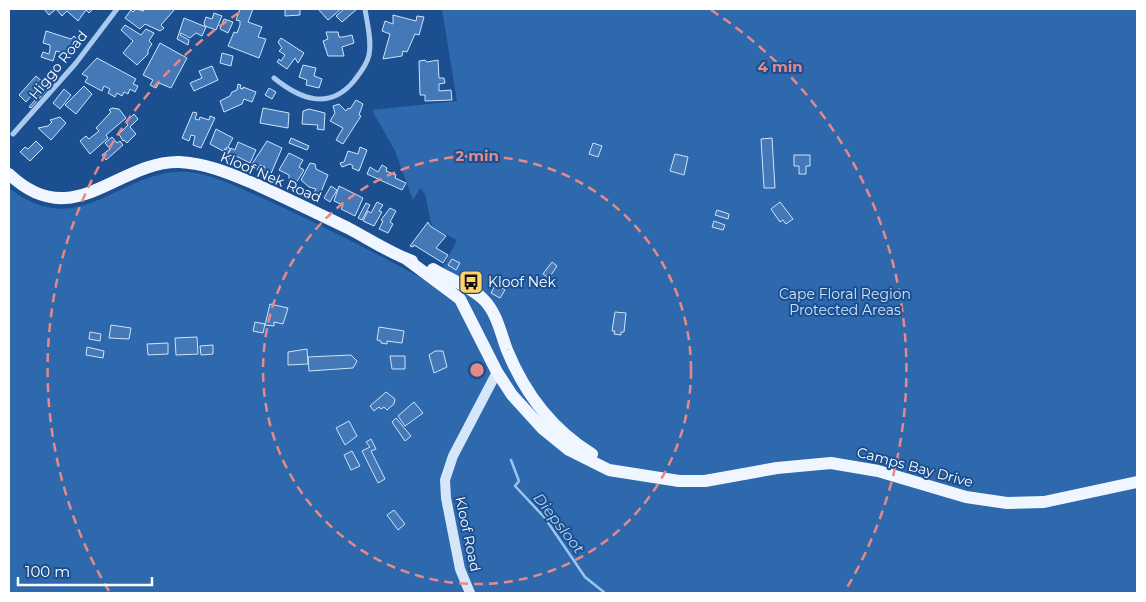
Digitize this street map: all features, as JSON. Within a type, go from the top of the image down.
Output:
[{"type":"main road","name":"Kloof Nek Road","points":[[9,174],[38,193],[66,198],[91,194],[158,164],[180,162],[201,165],[228,173],[305,206],[405,258],[427,266],[474,293],[490,307]]},
{"type":"main road","name":"Kloof Nek Road","points":[[405,258],[423,273],[453,292],[475,326],[483,344]]},
{"type":"main road","points":[[475,326],[478,313],[490,307]]},
{"type":"main road","name":"Camps Bay Drive","points":[[490,307],[532,400],[562,432],[597,457],[655,478]]},
{"type":"main road","points":[[483,344],[495,345],[503,339]]},
{"type":"main road","points":[[497,372],[503,339]]},
{"type":"main road","name":"Camps Bay Drive","points":[[483,344],[497,372],[518,402],[542,428],[569,450],[609,470],[655,478],[705,481],[776,468],[831,463],[878,471],[966,497],[1007,503],[1044,502],[1137,482]]},
{"type":"main road","name":"Kloof Road","points":[[470,593],[460,569],[446,498],[445,480],[453,456],[497,372]]},
{"type":"street","name":"Higgo Road","points":[[13,134],[76,63],[117,9]]},
{"type":"street","points":[[274,78],[287,88],[319,100],[332,99],[343,93],[364,68],[369,54],[365,9]]},
{"type":"green space","name":"Cape Floral Region Protected Areas","points":[[442,9],[1137,9],[1137,593],[9,593],[9,188],[35,203],[58,209],[79,206],[100,199],[141,181],[163,174],[197,173],[229,183],[290,211],[434,285],[457,240],[432,227],[425,194],[420,188],[413,200],[395,151],[372,110],[457,101]]},
{"type":"building","points":[[44,9],[56,9],[49,15]]},
{"type":"building","points":[[56,9],[93,9],[89,13],[86,10],[78,21],[67,11],[62,16]]},
{"type":"building","points":[[136,9],[144,11],[143,9],[175,9],[161,25],[164,28],[160,31],[145,24],[140,29],[125,18],[131,10],[133,12]]},
{"type":"building","points":[[240,9],[253,9],[248,22],[262,27],[258,37],[266,39],[259,58],[228,46],[234,32],[237,33],[240,25],[240,21],[236,20]]},
{"type":"building","points":[[285,9],[300,9],[300,15],[285,16]]},
{"type":"building","points":[[318,9],[341,9],[328,20]]},
{"type":"building","points":[[344,9],[357,9],[342,22],[336,16]]},
{"type":"building","points":[[214,13],[222,16],[216,30],[205,26],[204,23],[206,17],[212,19]]},
{"type":"building","points":[[393,15],[416,21],[417,16],[424,17],[419,35],[415,34],[407,52],[403,51],[402,56],[383,59],[390,34],[382,31],[385,21],[393,24]]},
{"type":"building","points":[[184,18],[206,27],[202,36],[196,33],[190,38],[181,33],[180,35],[189,40],[188,45],[177,39]]},
{"type":"building","points":[[224,19],[233,22],[228,33],[220,29]]},
{"type":"building","points":[[125,25],[141,35],[146,29],[154,33],[149,41],[152,44],[148,54],[137,65],[123,53],[133,41],[121,30]]},
{"type":"building","points":[[46,31],[71,39],[74,36],[81,42],[74,50],[72,56],[56,51],[53,61],[41,57],[43,52],[49,54],[50,49],[50,45],[43,43]]},
{"type":"building","points":[[326,32],[338,32],[339,37],[352,35],[354,43],[342,47],[344,56],[328,56],[323,41],[328,39]]},
{"type":"building","points":[[281,38],[304,53],[298,63],[295,58],[287,69],[277,62],[279,59],[281,61],[285,55],[279,51],[282,48],[278,42]]},
{"type":"building","points":[[160,43],[187,58],[171,88],[159,83],[156,88],[150,85],[153,80],[143,75]]},
{"type":"building","points":[[222,53],[233,56],[231,66],[220,63]]},
{"type":"building","points":[[97,58],[136,79],[133,84],[138,86],[135,92],[130,89],[128,94],[124,92],[122,96],[117,93],[115,97],[108,93],[110,89],[104,86],[102,91],[85,82],[88,77],[82,74]]},
{"type":"building","points":[[425,60],[427,62],[438,60],[439,78],[444,78],[445,83],[439,84],[439,91],[451,90],[452,100],[425,101],[425,95],[420,95],[419,61]]},
{"type":"building","points":[[303,65],[316,68],[314,76],[322,79],[319,88],[306,85],[307,80],[299,77]]},
{"type":"building","points":[[212,66],[218,80],[194,91],[190,83],[202,78],[199,71]]},
{"type":"building","points":[[36,76],[43,82],[26,102],[19,95]]},
{"type":"building","points":[[45,78],[51,85],[31,108],[29,107],[35,100],[32,97],[43,84]]},
{"type":"building","points":[[238,84],[241,85],[240,88],[243,89],[243,87],[256,92],[252,102],[244,99],[242,104],[224,112],[220,101],[237,90]]},
{"type":"building","points":[[84,86],[92,94],[76,114],[65,105]]},
{"type":"building","points":[[269,88],[276,92],[272,99],[265,95]]},
{"type":"building","points":[[64,89],[71,95],[60,109],[53,103]]},
{"type":"building","points":[[356,100],[363,104],[359,115],[361,116],[343,144],[336,140],[343,128],[330,121],[335,113],[333,106],[339,104],[346,111],[348,108],[350,109]]},
{"type":"building","points":[[112,108],[119,109],[126,118],[106,135],[108,138],[90,154],[80,141],[86,136],[89,139],[99,131],[96,128],[111,112],[109,110]]},
{"type":"building","points":[[263,108],[289,113],[288,128],[260,123]]},
{"type":"building","points":[[309,109],[325,113],[324,130],[317,129],[318,125],[302,124],[303,111]]},
{"type":"building","points":[[193,112],[197,113],[195,119],[199,120],[200,117],[209,120],[210,116],[215,118],[201,148],[193,145],[195,136],[191,135],[189,141],[182,138]]},
{"type":"building","points":[[134,114],[138,119],[130,127],[136,134],[127,143],[123,141],[119,134],[128,125],[126,122]]},
{"type":"building","points":[[60,117],[66,123],[51,140],[38,128],[48,126],[52,122],[50,120]]},
{"type":"building","points":[[216,129],[233,138],[228,147],[231,149],[227,155],[224,153],[227,147],[223,151],[210,144]]},
{"type":"building","points":[[112,137],[117,143],[120,141],[123,145],[106,160],[102,155],[110,149],[105,143]]},
{"type":"building","points":[[291,138],[309,146],[307,150],[289,143]]},
{"type":"building","points":[[772,138],[775,188],[764,188],[761,139]]},
{"type":"building","points":[[36,141],[43,148],[30,161],[20,152],[25,147],[28,149]]},
{"type":"building","points":[[267,141],[282,148],[270,176],[259,171],[261,167],[265,167],[260,165],[257,170],[250,167]]},
{"type":"building","points":[[238,142],[256,150],[250,163],[236,156],[234,161],[226,157],[231,148],[235,150]]},
{"type":"building","points":[[593,143],[602,146],[598,157],[589,154]]},
{"type":"building","points":[[360,147],[367,150],[359,171],[352,168],[353,166],[350,164],[342,167],[340,163],[344,162],[348,151],[358,154]]},
{"type":"building","points":[[289,153],[303,160],[299,167],[304,170],[296,183],[289,179],[289,175],[279,170]]},
{"type":"building","points":[[675,154],[688,157],[684,175],[670,171]]},
{"type":"building","points":[[794,155],[810,155],[810,166],[806,166],[806,174],[799,174],[799,166],[794,166]]},
{"type":"building","points":[[310,163],[315,164],[316,169],[328,175],[319,197],[313,194],[316,189],[309,187],[301,180]]},
{"type":"building","points":[[382,165],[387,168],[386,171],[396,175],[395,178],[406,183],[402,190],[367,174],[370,167],[378,172]]},
{"type":"building","points":[[331,186],[337,190],[330,202],[324,198]]},
{"type":"building","points":[[339,186],[363,198],[355,216],[341,209],[343,205],[334,201]]},
{"type":"building","points":[[377,202],[383,205],[379,211],[382,212],[374,226],[363,221],[368,211],[371,213]]},
{"type":"building","points":[[780,202],[793,219],[786,224],[783,220],[780,222],[771,209]]},
{"type":"building","points":[[366,203],[370,205],[362,220],[358,218]]},
{"type":"building","points":[[390,208],[396,211],[390,222],[393,224],[388,233],[379,229],[383,221],[381,220]]},
{"type":"building","points":[[717,210],[729,214],[728,219],[715,215]]},
{"type":"building","points":[[714,221],[725,225],[723,230],[712,227]]},
{"type":"building","points":[[428,222],[430,226],[446,236],[436,248],[448,255],[443,263],[414,245],[413,247],[410,246]]},
{"type":"building","points":[[452,259],[460,263],[456,270],[448,265]]},
{"type":"building","points":[[552,262],[557,266],[549,278],[543,274]]},
{"type":"building","points":[[496,284],[505,290],[500,298],[491,293]]},
{"type":"building","points":[[270,304],[288,308],[283,324],[274,322],[274,326],[265,325]]},
{"type":"building","points":[[615,312],[626,313],[624,332],[621,332],[621,335],[614,334],[615,331],[612,331]]},
{"type":"building","points":[[255,322],[265,324],[263,333],[253,331]]},
{"type":"building","points":[[111,325],[131,328],[129,339],[109,338]]},
{"type":"building","points":[[379,327],[404,331],[402,343],[387,341],[387,344],[381,343],[381,341],[377,340]]},
{"type":"building","points":[[90,332],[101,334],[100,341],[89,339]]},
{"type":"building","points":[[197,337],[198,354],[176,355],[175,338]]},
{"type":"building","points":[[168,343],[168,354],[148,355],[147,344]]},
{"type":"building","points":[[213,345],[213,354],[201,355],[200,346]]},
{"type":"building","points":[[87,347],[104,351],[103,358],[86,355]]},
{"type":"building","points":[[307,349],[308,364],[288,365],[288,352]]},
{"type":"building","points":[[435,351],[443,351],[447,367],[434,373],[429,355]]},
{"type":"building","points":[[351,355],[357,361],[353,368],[309,371],[308,357]]},
{"type":"building","points":[[390,356],[405,356],[405,369],[392,369]]},
{"type":"building","points":[[386,392],[395,399],[394,404],[387,410],[384,407],[381,409],[379,407],[374,411],[370,406]]},
{"type":"building","points":[[414,402],[423,413],[405,426],[398,416]]},
{"type":"building","points":[[396,418],[411,436],[405,441],[392,422]]},
{"type":"building","points":[[349,421],[357,436],[345,445],[336,428]]},
{"type":"building","points":[[371,439],[376,449],[371,451],[385,479],[378,483],[362,451],[370,447],[366,442]]},
{"type":"building","points":[[352,451],[360,466],[351,470],[344,455]]},
{"type":"building","points":[[394,510],[405,524],[398,530],[387,515]]},
{"type":"waterway","name":"Diepsloot","points":[[511,460],[519,481],[515,486],[545,518],[585,577],[605,593]]},
{"type":"place","name":"Kloof Nek","points":[[471,282]]}]
